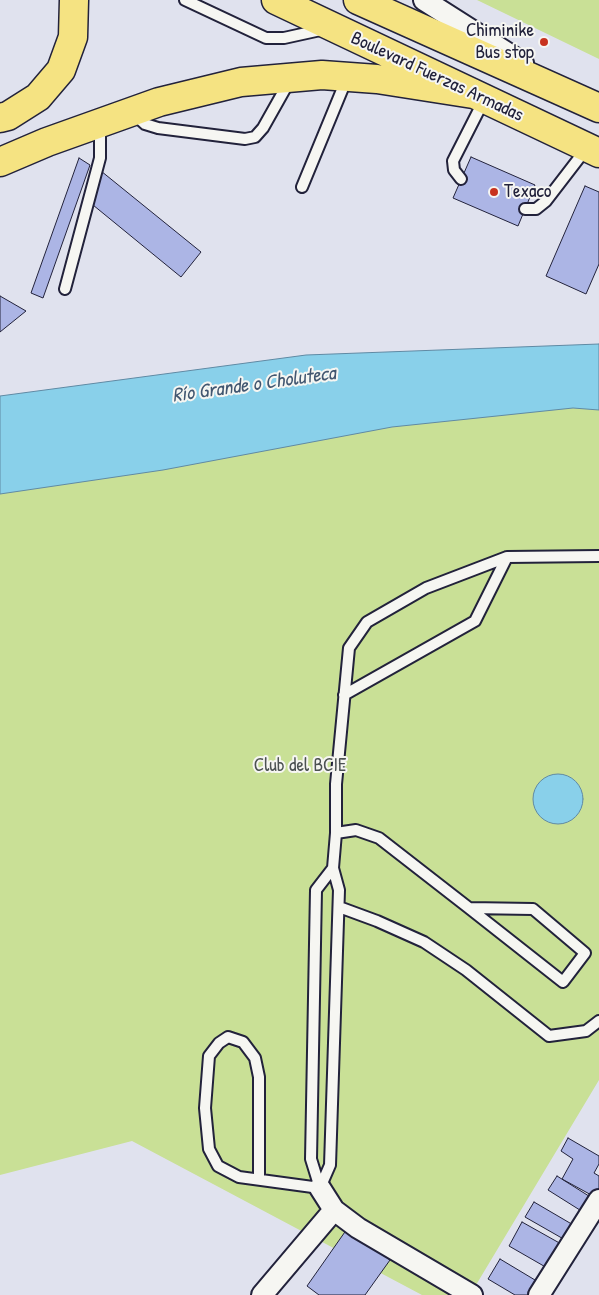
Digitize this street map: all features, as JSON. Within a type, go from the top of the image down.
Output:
[{"type":"highway","points":[[0,118],[8,116],[38,97],[61,70],[73,38],[74,0]]},
{"type":"highway","name":"Boulevard Fuerzas Armadas","points":[[276,0],[593,150]]},
{"type":"highway","name":"Boulevard Fuerzas Armadas","points":[[358,0],[599,108]]},
{"type":"highway","points":[[0,162],[47,142],[160,102],[241,82],[322,74],[479,96]]},
{"type":"street","points":[[424,0],[573,95]]},
{"type":"street","points":[[320,1188],[334,1210],[358,1228],[472,1295]]},
{"type":"street","points":[[540,1295],[599,1200]]},
{"type":"street","points":[[262,1295],[334,1210]]},
{"type":"lane","points":[[185,0],[266,38],[284,38],[333,27]]},
{"type":"lane","points":[[132,112],[145,124],[158,128],[246,140],[255,137],[263,128],[292,77]]},
{"type":"lane","points":[[302,187],[347,77]]},
{"type":"lane","points":[[461,179],[454,170],[452,161],[479,96]]},
{"type":"lane","points":[[65,289],[100,158],[100,123]]},
{"type":"lane","points":[[525,209],[536,209],[546,201],[593,150]]},
{"type":"lane","points":[[320,1188],[330,1165],[339,907],[339,890],[333,868],[336,833],[336,784],[349,648],[367,622],[426,588],[507,557],[599,556]]},
{"type":"lane","points":[[344,695],[475,620],[507,557]]},
{"type":"lane","points":[[336,833],[356,830],[379,838],[563,982],[585,953],[533,908],[469,908]]},
{"type":"lane","points":[[320,1188],[311,1159],[316,890],[333,868]]},
{"type":"lane","points":[[339,907],[378,921],[424,942],[466,970],[549,1036],[586,1031],[599,1021]]},
{"type":"lane","points":[[259,1179],[259,1077],[256,1058],[243,1042],[228,1038],[219,1043],[209,1056],[205,1108],[209,1149],[218,1166],[239,1177],[320,1188]]},
{"type":"green space","points":[[477,0],[599,0],[599,59]]},
{"type":"green space","name":"Club del BCIE","points":[[599,391],[599,1080],[470,1295],[422,1295],[132,1141],[0,1175],[0,452]]},
{"type":"water","name":"Río Grande o Choluteca","points":[[599,344],[599,410],[573,408],[392,427],[163,470],[0,494],[0,396],[306,355]]},
{"type":"water","points":[[553,774],[563,774],[576,781],[583,794],[583,804],[576,817],[563,824],[553,824],[544,820],[537,813],[533,804],[533,794],[537,785],[544,778]]},
{"type":"building","name":"Texaco","points":[[471,157],[535,185],[518,226],[453,198]]},
{"type":"building","points":[[79,158],[90,165],[43,298],[31,293]]},
{"type":"building","points":[[101,171],[201,252],[181,277],[93,205]]},
{"type":"building","points":[[585,186],[599,192],[599,264],[586,294],[546,276]]},
{"type":"building","points":[[0,296],[26,311],[0,332]]},
{"type":"building","points":[[568,1138],[599,1156],[599,1164],[594,1173],[599,1176],[599,1190],[595,1197],[562,1179],[573,1159],[561,1151]]},
{"type":"building","points":[[557,1176],[592,1198],[583,1212],[548,1190]]},
{"type":"building","points":[[534,1202],[575,1226],[567,1241],[525,1217]]},
{"type":"building","points":[[522,1222],[563,1245],[549,1269],[509,1246]]},
{"type":"building","points":[[347,1229],[390,1260],[365,1295],[319,1295],[307,1286]]},
{"type":"building","points":[[500,1259],[540,1283],[533,1295],[515,1295],[488,1279]]},
{"type":"place","name":"Chiminike Bus stop","points":[[544,42]]},
{"type":"place","name":"Texaco","points":[[494,192]]}]
